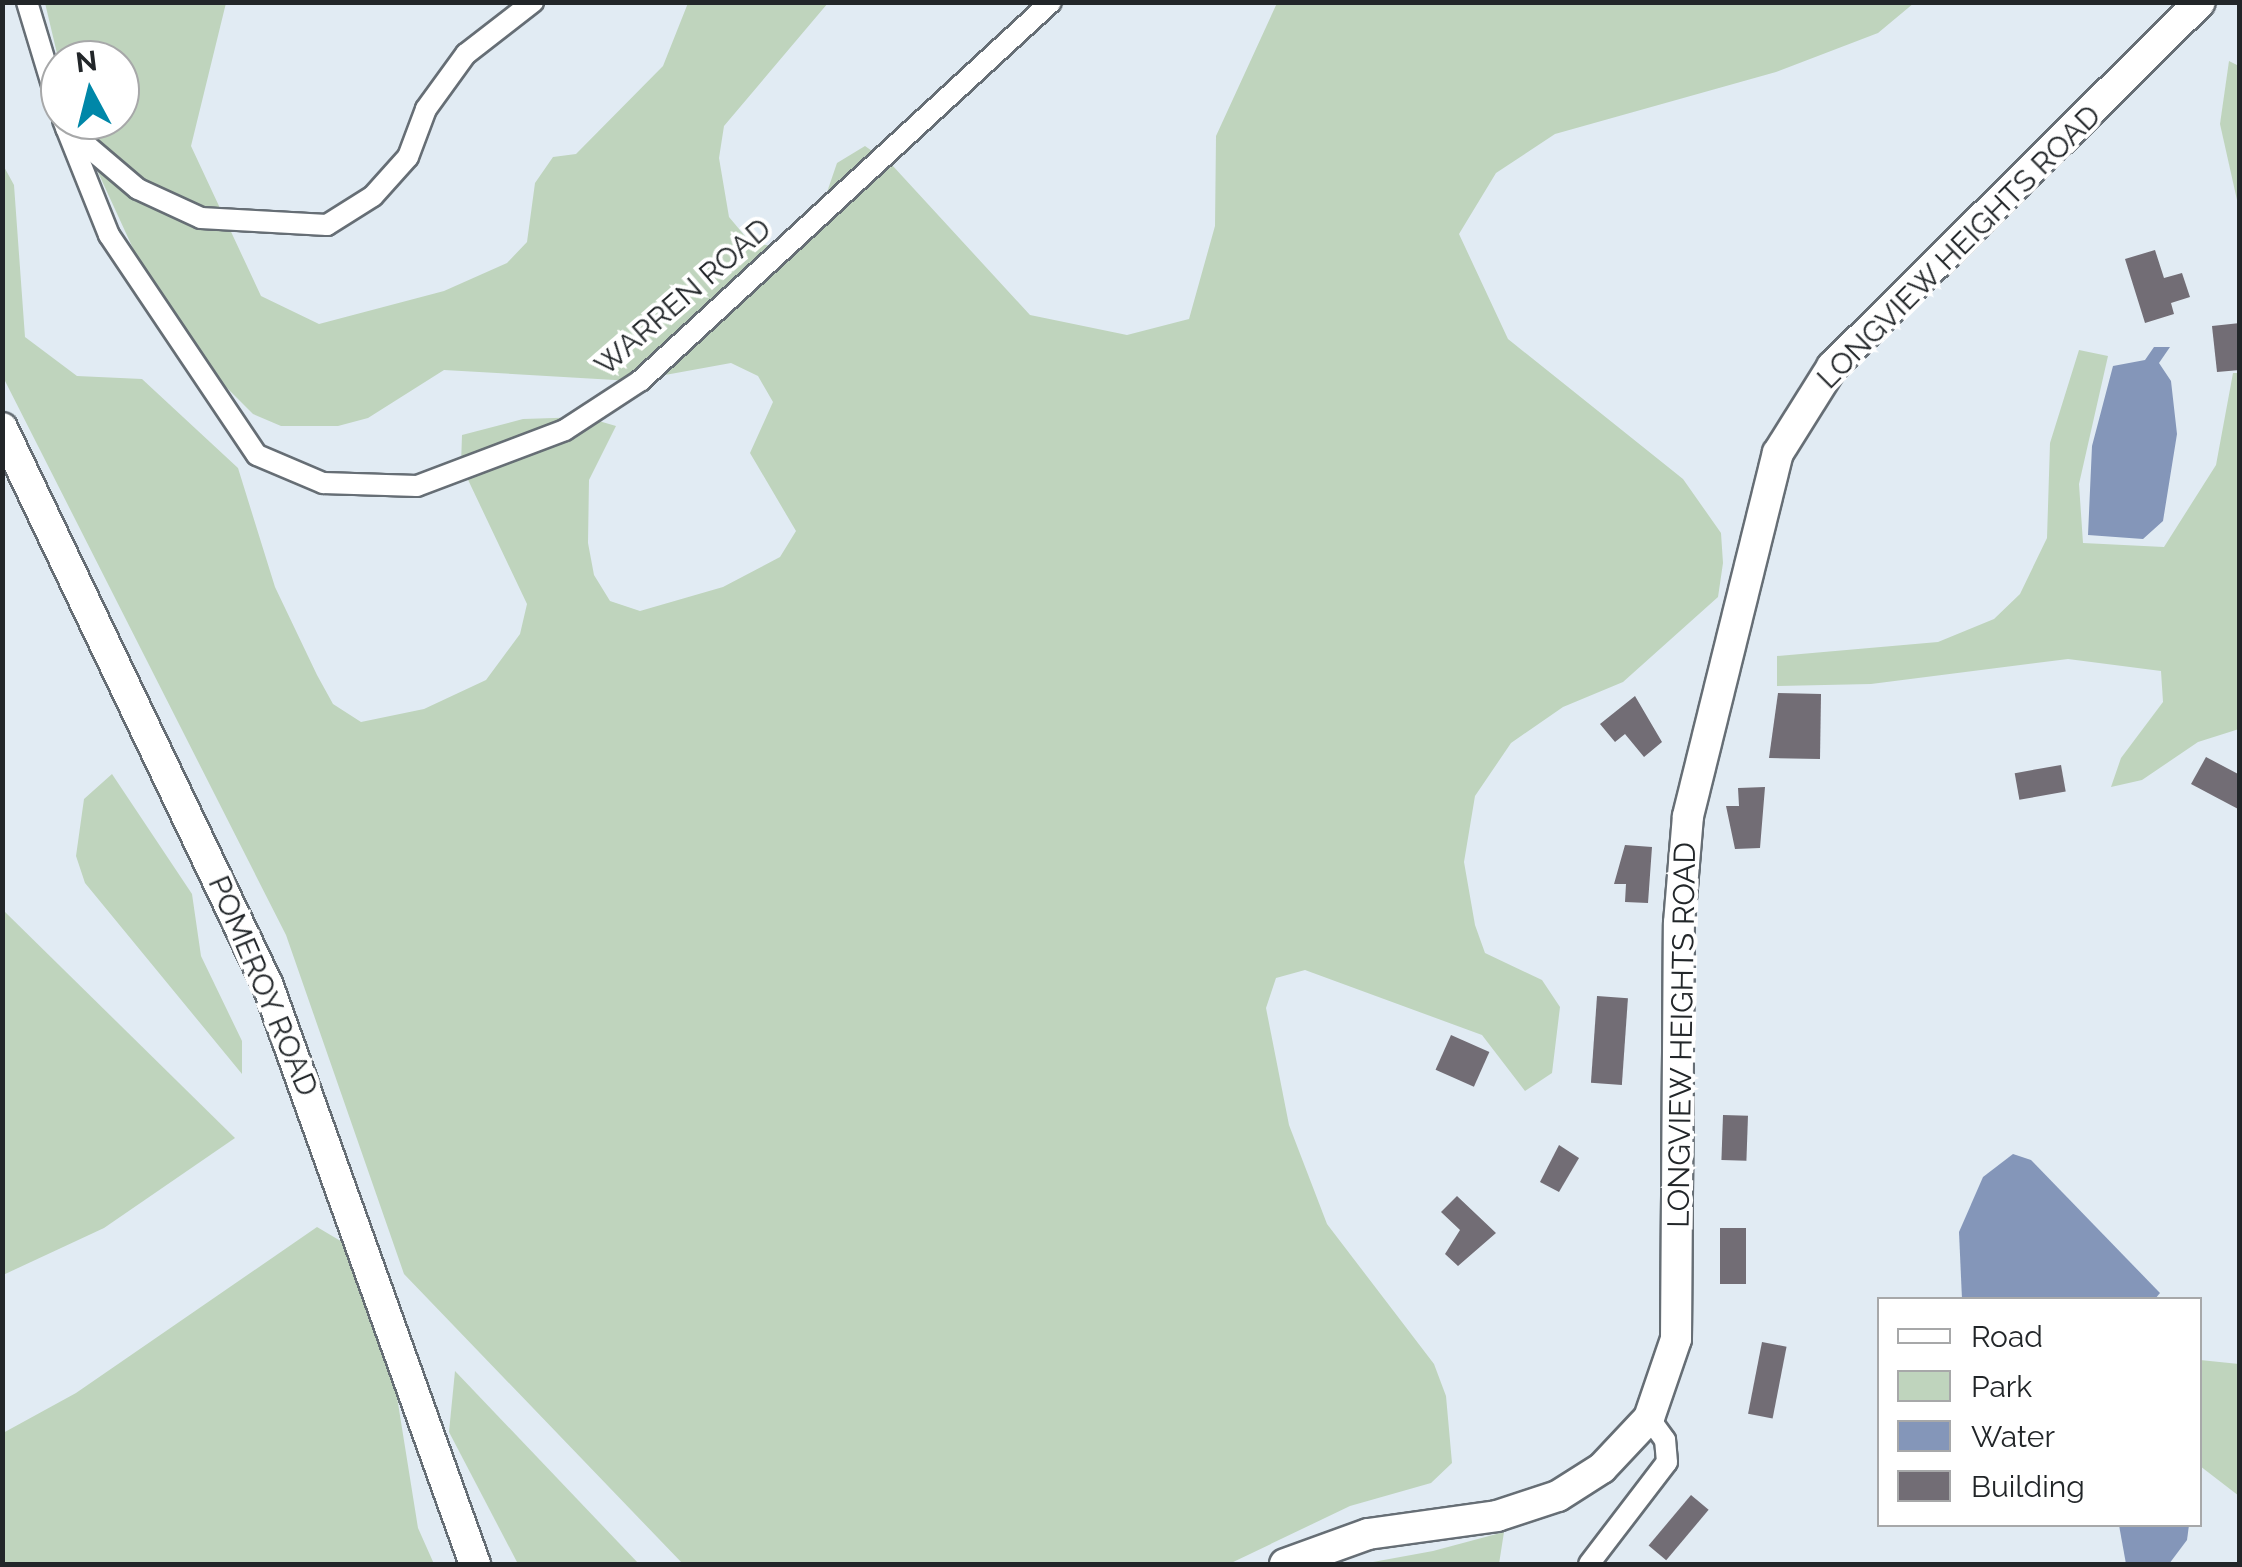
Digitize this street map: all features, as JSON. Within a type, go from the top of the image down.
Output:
[{"type":"street","name":"WARREN ROAD","points":[[27,2],[40,45]]},
{"type":"street","points":[[85,140],[138,188],[201,218],[327,225],[374,196],[408,157],[426,109],[466,54],[533,2]]},
{"type":"street","name":"WARREN ROAD","points":[[72,140],[142,292],[257,455],[323,483],[416,486],[565,430],[640,380],[1051,2]]},
{"type":"street","name":"LONGVIEW HEIGHTS ROAD","points":[[1285,1564],[1368,1534],[1497,1516],[1558,1496],[1602,1468],[1649,1418],[1676,1339],[1679,923],[1688,816],[1778,453],[1832,367],[2200,2]]},
{"type":"street","name":"POMEROY ROAD","points":[[2,428],[268,986],[475,1564]]},
{"type":"street","points":[[1589,1564],[1667,1462],[1664,1440],[1649,1418]]},
{"type":"green space","points":[[45,3],[226,3],[191,146],[261,296],[319,324],[444,291],[507,263],[527,242],[535,183],[553,157],[576,154],[663,66],[688,3],[828,3],[724,126],[719,158],[729,217],[750,242],[782,248],[812,236],[837,163],[865,146],[892,165],[1030,315],[1127,335],[1189,319],[1215,226],[1216,136],[1277,3],[1914,3],[1878,33],[1776,72],[1555,134],[1496,173],[1459,234],[1508,339],[1683,479],[1721,533],[1723,563],[1718,597],[1623,682],[1563,707],[1511,743],[1475,796],[1464,862],[1475,925],[1485,953],[1542,980],[1560,1007],[1552,1073],[1525,1091],[1482,1035],[1305,970],[1276,978],[1266,1008],[1289,1125],[1327,1224],[1434,1364],[1446,1396],[1452,1463],[1431,1483],[1350,1506],[1229,1564],[683,1564],[404,1274],[286,935],[3,377],[2,163],[14,185],[25,337],[77,376],[142,379],[238,468],[275,587],[317,675],[333,704],[361,722],[424,709],[486,680],[520,634],[527,604],[461,465],[462,435],[523,419],[585,417],[616,426],[589,480],[588,543],[594,575],[610,601],[640,611],[723,587],[780,557],[796,531],[750,453],[773,402],[758,376],[731,363],[632,381],[444,370],[368,418],[338,426],[281,426],[253,414],[211,372],[142,268],[83,140],[140,140],[140,40],[54,40]]},
{"type":"green space","points":[[2229,61],[2239,66],[2239,209],[2220,124]]},
{"type":"green space","points":[[2079,350],[2108,356],[2079,484],[2083,543],[2164,547],[2216,465],[2233,373],[2239,373],[2239,729],[2198,742],[2142,780],[2111,787],[2121,758],[2163,702],[2161,671],[2068,659],[1871,684],[1777,686],[1777,656],[1938,642],[1994,619],[2020,594],[2047,538],[2050,443]]},
{"type":"green space","points":[[112,774],[192,894],[201,956],[242,1041],[242,1074],[85,883],[76,856],[84,799]]},
{"type":"green space","points":[[2,909],[235,1138],[104,1228],[3,1275]]},
{"type":"green space","points":[[317,1227],[344,1243],[381,1297],[418,1528],[434,1564],[3,1564],[3,1433],[76,1393]]},
{"type":"green space","points":[[2202,1360],[2239,1364],[2239,1496],[2202,1468]]},
{"type":"green space","points":[[455,1371],[639,1564],[518,1564],[449,1432]]},
{"type":"green space","points":[[1504,1532],[1499,1564],[1362,1564],[1433,1551]]},
{"type":"water","points":[[2154,347],[2170,347],[2159,363],[2171,381],[2177,434],[2163,521],[2143,539],[2088,535],[2092,446],[2113,366],[2145,360]]},
{"type":"water","points":[[2013,1154],[2031,1160],[2160,1293],[2157,1297],[1962,1297],[1959,1232],[1983,1177]]},
{"type":"water","points":[[2119,1527],[2189,1527],[2187,1540],[2169,1564],[2126,1564]]},
{"type":"building","points":[[2155,250],[2164,278],[2182,273],[2190,297],[2171,303],[2174,314],[2145,323],[2125,259]]},
{"type":"building","points":[[2240,323],[2240,370],[2217,372],[2212,326]]},
{"type":"building","points":[[1778,693],[1821,694],[1820,759],[1769,758]]},
{"type":"building","points":[[1635,696],[1662,742],[1644,757],[1625,734],[1615,742],[1600,724]]},
{"type":"building","points":[[2206,757],[2240,775],[2240,810],[2191,784]]},
{"type":"building","points":[[2061,765],[2066,792],[2019,800],[2015,773]]},
{"type":"building","points":[[1765,787],[1760,848],[1735,849],[1726,806],[1739,806],[1738,788]]},
{"type":"building","points":[[1625,845],[1652,847],[1648,903],[1625,902],[1626,884],[1614,884]]},
{"type":"building","points":[[1597,996],[1628,998],[1622,1085],[1591,1083]]},
{"type":"building","points":[[1451,1035],[1489,1052],[1474,1087],[1436,1070]]},
{"type":"building","points":[[1723,1115],[1748,1116],[1746,1161],[1721,1160]]},
{"type":"building","points":[[1559,1145],[1579,1158],[1559,1192],[1540,1182]]},
{"type":"building","points":[[1457,1196],[1496,1233],[1458,1266],[1445,1254],[1460,1230],[1441,1212]]},
{"type":"building","points":[[1720,1228],[1746,1228],[1746,1284],[1720,1284]]},
{"type":"building","points":[[1762,1342],[1787,1347],[1773,1418],[1748,1414]]},
{"type":"building","points":[[1691,1495],[1709,1510],[1666,1560],[1649,1546]]}]
